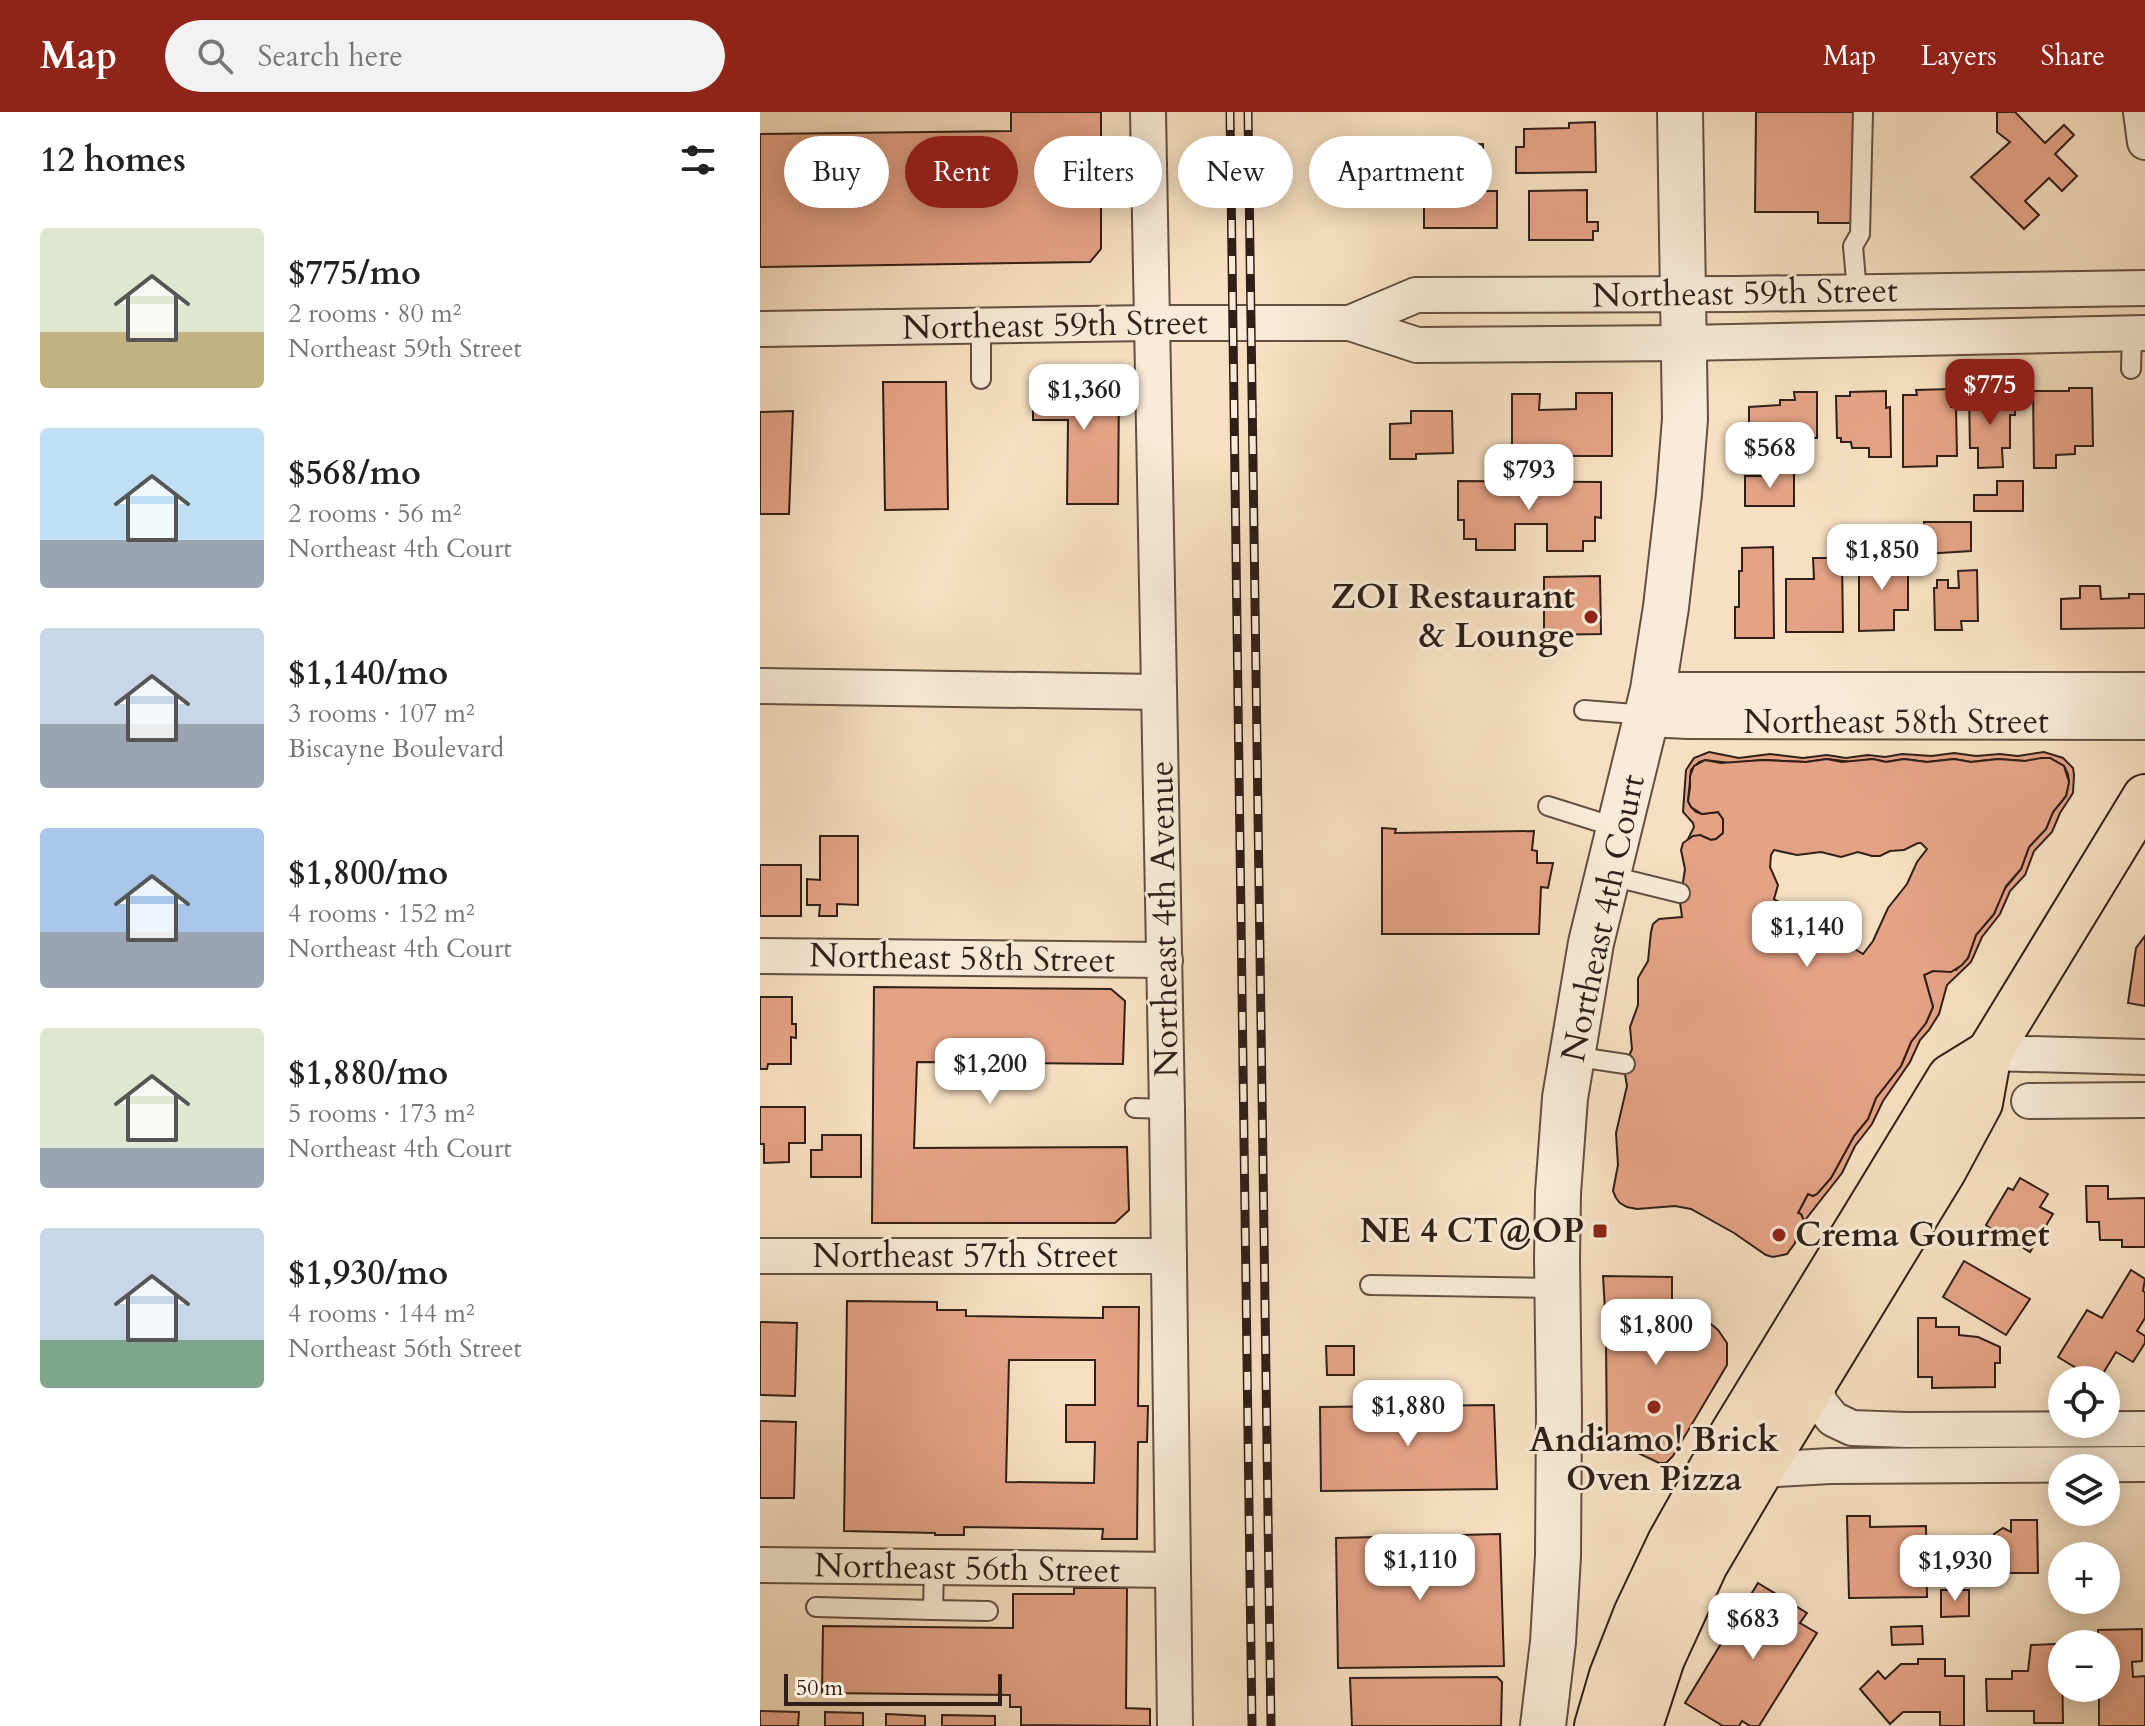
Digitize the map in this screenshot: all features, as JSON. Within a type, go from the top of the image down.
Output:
[{"type":"main road","points":[[1640,1726],[1662,1659],[1699,1577],[1944,1170],[1980,1103],[1989,1053],[2145,797]]},
{"type":"main road","points":[[1597,1726],[1612,1675],[1636,1614],[1670,1542],[1711,1469],[1950,1077],[1989,1053]]},
{"type":"street","name":"Northeast 4th Avenue","points":[[1148,112],[1165,960],[1151,1108],[1169,1256],[1175,1726]]},
{"type":"street","name":"Northeast 4th Court","points":[[1543,1726],[1553,1642],[1558,1556],[1557,1288],[1565,1098],[1591,943],[1649,708],[1665,620],[1679,494],[1685,419],[1680,112]]},
{"type":"street","points":[[2141,112],[2145,142]]},
{"type":"street","name":"Northeast 59th Street","points":[[1350,323],[1416,295],[2145,288]]},
{"type":"street","name":"Northeast 59th Street","points":[[760,329],[1350,323],[1417,345],[1684,343],[2138,333]]},
{"type":"street","points":[[760,686],[1159,692]]},
{"type":"street","name":"Northeast 58th Street","points":[[1649,708],[2145,690]]},
{"type":"street","name":"Northeast 58th Street","points":[[1649,708],[1688,721],[2145,722]]},
{"type":"street","name":"Northeast 58th Street","points":[[760,956],[1165,960]]},
{"type":"street","points":[[1989,1053],[2145,1057]]},
{"type":"street","points":[[2029,1101],[2145,1100]]},
{"type":"street","name":"Northeast 57th Street","points":[[760,1256],[1169,1256]]},
{"type":"street","points":[[1814,1382],[1820,1403],[1833,1419],[1852,1428],[2048,1429]]},
{"type":"street","points":[[2120,1429],[2145,1429]]},
{"type":"street","points":[[1907,1430],[1907,1465]]},
{"type":"street","points":[[1761,1470],[2048,1464]]},
{"type":"street","points":[[2120,1464],[2145,1464]]},
{"type":"street","name":"Northeast 56th Street","points":[[760,1565],[1173,1570]]},
{"type":"lane","points":[[1857,292],[1853,246],[1860,234],[1863,113]]},
{"type":"lane","points":[[981,326],[981,379]]},
{"type":"lane","points":[[2131,369],[2138,333]]},
{"type":"lane","points":[[1584,710],[1649,708]]},
{"type":"lane","points":[[1548,806],[1618,828]]},
{"type":"lane","points":[[1607,875],[1680,893]]},
{"type":"lane","points":[[1572,1056],[1625,1064]]},
{"type":"lane","points":[[1370,1285],[1557,1288]]},
{"type":"lane","points":[[933,1610],[934,1567]]},
{"type":"lane","points":[[816,1607],[988,1611]]},
{"type":"building","points":[[1011,112],[1101,112],[1101,136],[1034,136],[1034,208],[1101,208],[1101,249],[1090,262],[760,267],[760,134],[1011,131]]},
{"type":"building","points":[[1756,112],[1853,112],[1852,223],[1818,223],[1818,212],[1755,212]]},
{"type":"building","points":[[1997,112],[2015,112],[2045,143],[2064,125],[2074,135],[2055,154],[2077,176],[2062,191],[2049,178],[2025,201],[2039,215],[2024,229],[1971,177],[2010,142],[1997,132]]},
{"type":"building","points":[[1595,122],[1596,172],[1516,173],[1516,147],[1524,147],[1524,129],[1569,128],[1569,123]]},
{"type":"building","points":[[1587,190],[1587,222],[1598,222],[1598,231],[1593,231],[1593,240],[1529,240],[1529,191]]},
{"type":"building","points":[[1492,191],[1497,191],[1497,228],[1424,228],[1424,208],[1492,208]]},
{"type":"building","points":[[1033,375],[1104,375],[1104,385],[1119,385],[1118,504],[1067,504],[1068,420],[1033,420]]},
{"type":"building","points":[[883,382],[946,382],[948,509],[885,510]]},
{"type":"building","points":[[2069,388],[2092,388],[2093,446],[2075,446],[2075,454],[2056,455],[2056,468],[2034,468],[2033,391],[2069,391]]},
{"type":"building","points":[[1951,389],[1951,407],[1956,407],[1957,456],[1937,456],[1937,466],[1903,467],[1903,395],[1917,395],[1916,390]]},
{"type":"building","points":[[1886,391],[1886,408],[1890,407],[1891,457],[1869,457],[1869,448],[1852,448],[1851,442],[1841,442],[1841,438],[1837,438],[1836,396],[1850,396],[1850,392]]},
{"type":"building","points":[[1794,392],[1817,392],[1817,438],[1802,438],[1802,443],[1749,443],[1749,407],[1780,405],[1780,400],[1795,400]]},
{"type":"building","points":[[1576,393],[1612,393],[1612,456],[1512,456],[1512,394],[1540,394],[1539,410],[1576,409]]},
{"type":"building","points":[[2009,393],[2010,403],[2015,403],[2015,415],[2010,415],[2010,448],[2002,448],[2003,467],[1978,468],[1978,448],[1970,448],[1969,394]]},
{"type":"building","points":[[793,411],[789,514],[760,514],[760,412]]},
{"type":"building","points":[[1411,411],[1452,411],[1453,453],[1416,454],[1416,459],[1390,459],[1390,424],[1411,423]]},
{"type":"building","points":[[1776,469],[1794,473],[1794,506],[1745,506],[1745,476],[1776,476]]},
{"type":"building","points":[[1458,481],[1601,482],[1601,518],[1595,517],[1595,541],[1583,541],[1583,551],[1547,551],[1547,524],[1515,524],[1515,550],[1476,550],[1476,539],[1464,539],[1464,520],[1458,520]]},
{"type":"building","points":[[1997,481],[2023,481],[2023,511],[1974,511],[1974,495],[1997,495]]},
{"type":"building","points":[[1924,522],[1971,522],[1971,551],[1924,554]]},
{"type":"building","points":[[1773,547],[1774,638],[1735,638],[1735,607],[1739,607],[1742,548]]},
{"type":"building","points":[[1813,558],[1842,558],[1843,632],[1786,632],[1786,579],[1814,579]]},
{"type":"building","points":[[1859,559],[1908,559],[1908,610],[1894,610],[1894,630],[1859,631]]},
{"type":"building","points":[[1977,570],[1978,621],[1961,621],[1962,630],[1935,630],[1934,588],[1937,588],[1937,580],[1948,580],[1948,588],[1959,588],[1958,571]]},
{"type":"building","points":[[1600,576],[1601,634],[1544,635],[1544,577]]},
{"type":"building","points":[[2080,586],[2100,586],[2101,599],[2145,594],[2145,628],[2061,629],[2061,599],[2080,598]]},
{"type":"building","points":[[1709,752],[1739,758],[1770,754],[1846,758],[1954,753],[2018,756],[2044,752],[2063,758],[2073,768],[2073,793],[2052,832],[2034,851],[2025,875],[2010,891],[1971,962],[1947,985],[1939,1014],[1920,1040],[1872,1124],[1855,1146],[1842,1173],[1805,1223],[1798,1213],[1808,1194],[1817,1194],[1831,1178],[1854,1136],[1868,1119],[1876,1098],[1901,1066],[1911,1042],[1926,1023],[1933,1007],[1924,975],[1933,971],[1956,970],[1968,958],[1976,935],[1994,914],[2002,892],[2021,869],[2029,847],[2046,829],[2053,812],[2066,796],[2068,774],[2064,766],[2050,758],[1971,762],[1954,759],[1927,762],[1827,759],[1730,763],[1705,760],[1691,770],[1688,801],[1696,812],[1718,812],[1723,819],[1723,833],[1711,840],[1700,835],[1688,839],[1694,827],[1683,812],[1686,770],[1694,758]]},
{"type":"building","points":[[2050,758],[2064,766],[2069,782],[2066,796],[2053,812],[2046,829],[2029,847],[2021,869],[2006,886],[1994,914],[1976,935],[1968,958],[1951,972],[1933,971],[1924,975],[1933,1007],[1926,1023],[1911,1042],[1901,1066],[1876,1098],[1868,1119],[1854,1136],[1831,1178],[1817,1194],[1808,1194],[1798,1213],[1805,1223],[1787,1254],[1766,1255],[1691,1209],[1675,1206],[1637,1209],[1620,1203],[1613,1191],[1618,1165],[1616,1133],[1627,1086],[1624,1068],[1632,1049],[1630,1027],[1638,1005],[1638,978],[1648,961],[1653,924],[1659,919],[1682,917],[1683,843],[1693,836],[1700,835],[1711,840],[1723,833],[1723,819],[1718,812],[1702,814],[1688,801],[1694,766],[1705,760],[1721,763],[1827,759],[1842,762],[1873,759],[1886,762],[1904,759],[1927,762],[1954,759],[1971,762],[1998,759],[2025,761]],"holes":[[[1921,843],[1927,849],[1907,884],[1888,908],[1873,941],[1863,954],[1774,899],[1778,885],[1770,867],[1774,850],[1797,855],[1821,852],[1841,857],[1858,852],[1880,856]]]},
{"type":"building","points":[[1382,828],[1396,829],[1395,833],[1534,831],[1532,850],[1537,851],[1537,863],[1553,863],[1548,888],[1541,887],[1539,934],[1382,934]]},
{"type":"building","points":[[820,836],[858,836],[858,905],[837,904],[837,916],[819,916],[820,905],[807,905],[807,879],[820,880]]},
{"type":"building","points":[[760,865],[801,865],[801,916],[760,916]]},
{"type":"building","points":[[2145,936],[2145,1006],[2128,1003],[2136,948]]},
{"type":"building","points":[[874,987],[1111,989],[1125,1001],[1123,1064],[917,1062],[914,1148],[1127,1147],[1129,1210],[1115,1223],[872,1223]]},
{"type":"building","points":[[760,997],[792,997],[792,1024],[796,1024],[796,1038],[791,1037],[791,1064],[768,1064],[767,1069],[760,1069]]},
{"type":"building","points":[[760,1107],[805,1107],[805,1143],[789,1143],[789,1162],[764,1163],[764,1144],[760,1144]]},
{"type":"building","points":[[822,1135],[861,1135],[861,1177],[811,1177],[811,1150],[822,1150]]},
{"type":"building","points":[[2020,1178],[2048,1194],[2040,1207],[2053,1214],[2030,1252],[2006,1237],[2004,1241],[1988,1232],[1990,1228],[1986,1225],[2008,1188],[2013,1190]]},
{"type":"building","points":[[2086,1186],[2108,1186],[2108,1199],[2145,1198],[2145,1247],[2122,1247],[2122,1240],[2100,1240],[2099,1222],[2087,1222]]},
{"type":"building","points":[[1964,1261],[2030,1299],[2006,1335],[1943,1297]]},
{"type":"building","points":[[2131,1270],[2145,1279],[2145,1318],[2137,1331],[2145,1336],[2145,1343],[2133,1362],[2116,1352],[2108,1366],[2073,1366],[2058,1357],[2087,1310],[2102,1318]]},
{"type":"building","name":"Andiamo! Brick Oven Pizza","points":[[1603,1276],[1672,1277],[1672,1304],[1704,1318],[1727,1343],[1727,1365],[1666,1463],[1659,1463],[1632,1450],[1607,1450],[1606,1339],[1609,1323],[1626,1310],[1605,1310]]},
{"type":"building","points":[[847,1301],[937,1302],[937,1310],[966,1310],[966,1316],[1103,1318],[1103,1307],[1139,1307],[1138,1406],[1148,1406],[1147,1442],[1138,1442],[1137,1539],[1102,1539],[1103,1529],[964,1527],[964,1535],[844,1531]],"holes":[[[1009,1360],[1095,1360],[1095,1405],[1066,1405],[1066,1442],[1095,1442],[1094,1483],[1006,1482]]]},
{"type":"building","points":[[1918,1318],[1936,1318],[1936,1327],[1959,1327],[1959,1335],[1978,1337],[2000,1347],[2000,1363],[1995,1363],[1995,1387],[1932,1388],[1932,1377],[1918,1377]]},
{"type":"building","points":[[760,1322],[797,1323],[795,1396],[760,1395]]},
{"type":"building","points":[[1326,1346],[1354,1346],[1354,1375],[1327,1375]]},
{"type":"building","points":[[1494,1405],[1497,1489],[1321,1491],[1320,1407]]},
{"type":"building","points":[[760,1421],[796,1422],[794,1498],[760,1498]]},
{"type":"building","points":[[1847,1516],[1870,1516],[1870,1527],[1926,1526],[1927,1597],[1849,1598]]},
{"type":"building","points":[[2011,1520],[2037,1520],[2038,1573],[1985,1573],[1985,1585],[1964,1585],[1964,1545],[1995,1545],[1994,1534],[2003,1528],[2011,1532]]},
{"type":"building","points":[[1500,1534],[1504,1666],[1338,1668],[1336,1538]]},
{"type":"building","points":[[1758,1583],[1807,1613],[1800,1623],[1817,1633],[1759,1726],[1750,1726],[1742,1721],[1739,1726],[1723,1726],[1685,1703]]},
{"type":"building","points":[[1074,1588],[1127,1588],[1126,1708],[1150,1709],[1150,1726],[1021,1725],[1021,1707],[1010,1707],[1010,1695],[822,1693],[823,1626],[1013,1628],[1013,1594],[1074,1594]]},
{"type":"building","points":[[1941,1590],[1969,1590],[1969,1616],[1941,1617]]},
{"type":"building","points":[[1922,1626],[1923,1644],[1892,1645],[1891,1627]]},
{"type":"building","points":[[2142,1629],[2142,1661],[2132,1662],[2133,1677],[2145,1676],[2145,1726],[2099,1726],[2099,1702],[2120,1702],[2120,1630],[2098,1630]]},
{"type":"building","points":[[2048,1644],[2048,1702],[2063,1702],[2063,1723],[2034,1723],[2034,1711],[1987,1711],[1986,1679],[2012,1679],[2012,1671],[2028,1671],[2031,1645]]},
{"type":"building","points":[[1918,1659],[1945,1659],[1945,1676],[1964,1676],[1964,1726],[1940,1726],[1940,1712],[1903,1712],[1890,1724],[1860,1689],[1878,1671],[1885,1679],[1901,1664],[1918,1664]]},
{"type":"building","points":[[1497,1677],[1502,1682],[1501,1726],[1352,1726],[1350,1678]]},
{"type":"building","points":[[760,1711],[799,1712],[798,1726],[760,1726]]},
{"type":"building","points":[[825,1712],[863,1713],[863,1726],[825,1726]]},
{"type":"building","points":[[886,1714],[925,1716],[925,1726],[886,1726]]},
{"type":"building","points":[[942,1715],[995,1716],[995,1726],[942,1726]]},
{"type":"railway","points":[[1230,112],[1252,1726]]},
{"type":"railway","points":[[1248,112],[1271,1726]]},
{"type":"place","name":"ZOI Restaurant & Lounge","points":[[1591,617]]},
{"type":"place","name":"NE 4 CT@OP","points":[[1600,1231]]},
{"type":"place","name":"Crema Gourmet","points":[[1779,1235]]},
{"type":"place","name":"Andiamo! Brick Oven Pizza","points":[[1654,1407]]}]
